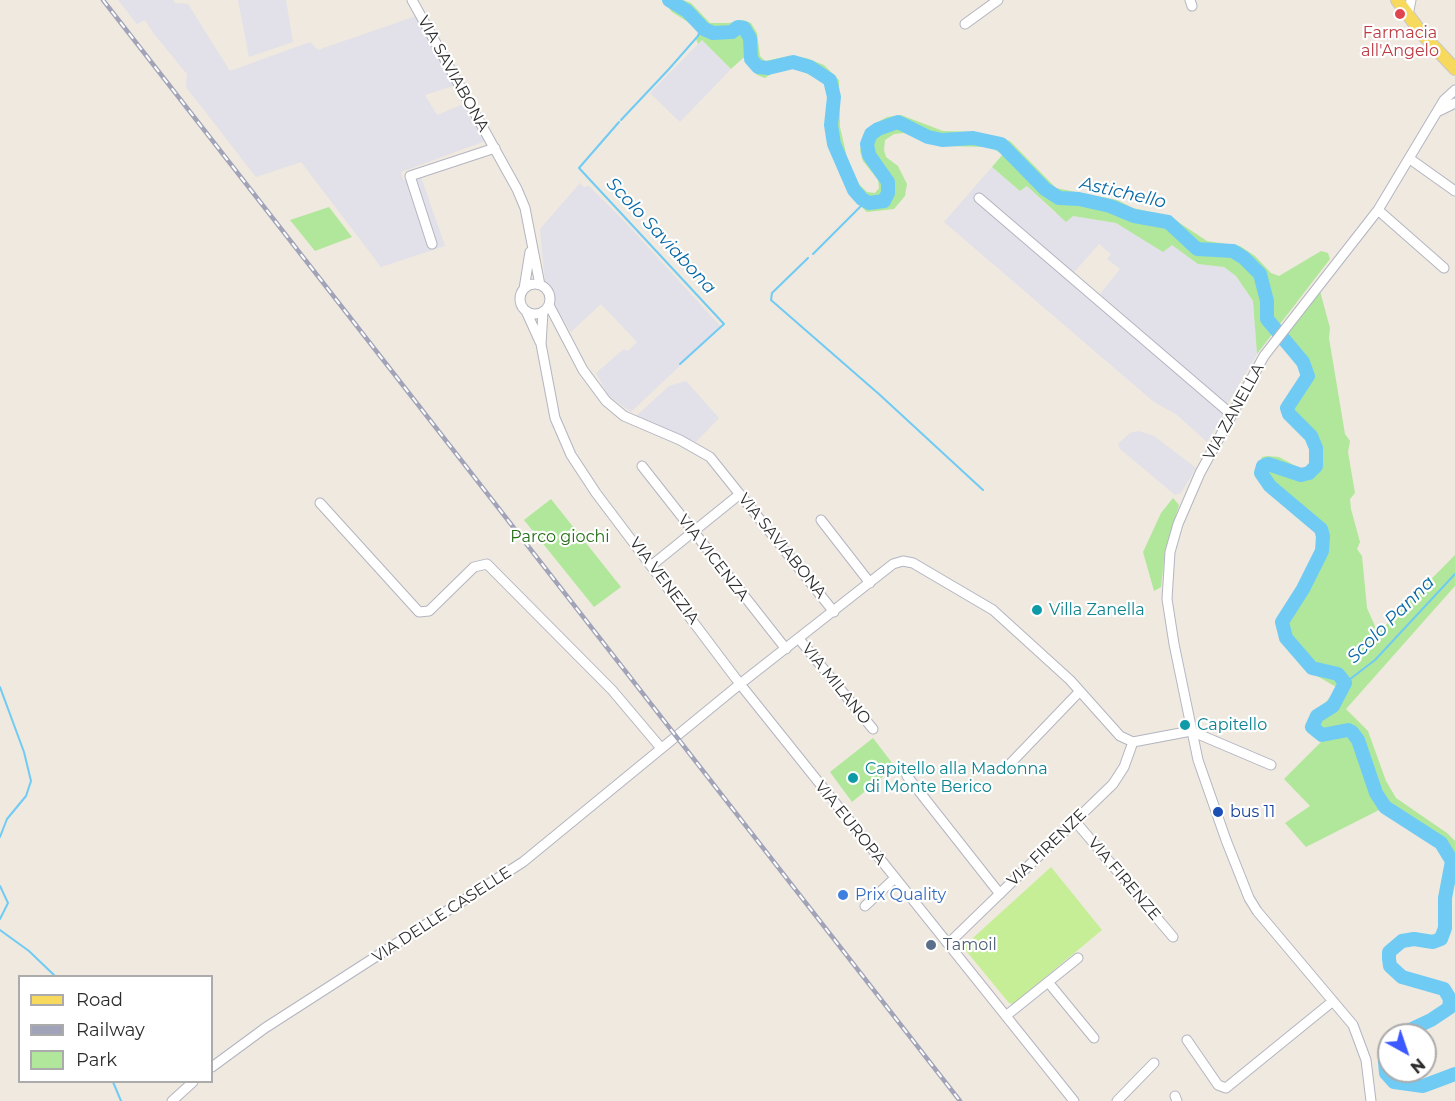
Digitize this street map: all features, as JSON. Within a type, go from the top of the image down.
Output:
[{"type":"main road","points":[[1401,0],[1408,15],[1454,70]]},
{"type":"street","name":"VIA SAVIABONA","points":[[412,0],[495,148],[525,208],[540,285],[548,292],[546,309],[583,370],[606,401],[624,416],[680,440],[710,457],[834,612],[894,564],[903,561],[913,563],[993,610],[1080,691],[1120,736],[1132,742]]},
{"type":"street","points":[[965,24],[998,0]]},
{"type":"street","name":"VIA ZANELLA","points":[[1371,1101],[1361,1040],[1353,1025],[1270,928],[1249,898],[1212,801],[1191,731],[1167,599],[1170,552],[1181,516],[1200,473],[1268,350],[1378,210],[1444,100],[1455,90]]},
{"type":"street","points":[[1438,113],[1455,103]]},
{"type":"street","name":"VIA SAVIABONA","points":[[432,244],[410,176],[495,148]]},
{"type":"street","points":[[1410,159],[1455,191]]},
{"type":"street","points":[[979,198],[1232,414]]},
{"type":"street","points":[[1378,210],[1444,268]]},
{"type":"street","points":[[531,244],[521,298],[526,311],[534,314],[546,309]]},
{"type":"street","points":[[524,289],[540,285]]},
{"type":"street","name":"VIA VENEZIA","points":[[541,344],[546,309]]},
{"type":"street","name":"VIA VENEZIA","points":[[526,311],[541,344],[555,418],[571,455],[596,493],[740,684]]},
{"type":"street","name":"VIA VICENZA","points":[[642,466],[786,649]]},
{"type":"street","points":[[652,565],[740,494]]},
{"type":"street","points":[[320,503],[419,612],[429,611],[474,567],[487,564],[612,690],[661,748]]},
{"type":"street","points":[[821,520],[870,583]]},
{"type":"street","name":"VIA DELLE CASELLE","points":[[213,1065],[265,1028],[500,879],[559,834],[740,684],[834,612]]},
{"type":"street","name":"VIA MILANO","points":[[799,639],[873,729]]},
{"type":"street","name":"VIA EUROPA","points":[[740,684],[1074,1101]]},
{"type":"street","points":[[1008,766],[1080,691]]},
{"type":"street","points":[[1132,742],[1191,731],[1271,765]]},
{"type":"street","name":"VIA FIRENZE","points":[[948,944],[1113,784],[1124,767],[1132,742]]},
{"type":"street","points":[[907,776],[1000,894]]},
{"type":"street","name":"VIA FIRENZE","points":[[1075,821],[1173,937]]},
{"type":"street","points":[[865,906],[895,878]]},
{"type":"street","points":[[1007,1015],[1078,958]]},
{"type":"street","points":[[1048,982],[1094,1038]]},
{"type":"street","points":[[1187,1040],[1218,1085],[1226,1088],[1333,1001]]},
{"type":"street","points":[[1117,1101],[1154,1063]]},
{"type":"street","points":[[172,1101],[192,1083]]},
{"type":"shaded area","points":[[118,0],[173,0],[175,3],[188,4],[230,71],[310,42],[318,50],[416,16],[456,85],[425,95],[437,115],[466,103],[485,141],[401,172],[403,180],[412,181],[421,177],[445,246],[381,267],[301,162],[256,177],[186,87],[187,74],[145,20],[137,24]]},
{"type":"shaded area","points":[[238,0],[286,0],[293,42],[249,57]]},
{"type":"shaded area","points":[[702,40],[731,69],[680,122],[650,93]]},
{"type":"shaded area","points":[[992,167],[1020,191],[1027,186],[1055,213],[1116,223],[1136,235],[1172,244],[1198,264],[1224,267],[1236,276],[1253,301],[1257,354],[1226,406],[1100,294],[1120,269],[1107,259],[1111,254],[1099,244],[1068,279],[1219,409],[1223,415],[1207,442],[1177,415],[1154,402],[944,222]]},
{"type":"shaded area","points":[[580,183],[584,187],[589,186],[626,223],[721,327],[631,412],[608,395],[596,373],[624,349],[628,351],[637,342],[601,304],[571,332],[546,293],[540,229]]},
{"type":"shaded area","points":[[686,381],[719,418],[696,442],[635,417],[669,386]]},
{"type":"shaded area","points":[[1139,431],[1154,436],[1196,468],[1181,493],[1175,495],[1120,449],[1118,444],[1130,433]]},
{"type":"green space","points":[[662,0],[683,0],[691,3],[710,23],[743,20],[751,23],[757,33],[760,56],[765,61],[789,56],[806,58],[824,65],[839,80],[840,127],[849,166],[857,182],[867,192],[875,193],[879,188],[878,180],[863,161],[860,151],[863,136],[871,126],[887,117],[901,115],[943,131],[976,132],[1010,141],[1056,188],[1117,200],[1133,208],[1169,216],[1207,241],[1240,246],[1255,256],[1271,273],[1279,276],[1321,251],[1328,253],[1330,259],[1257,354],[1253,301],[1236,276],[1224,267],[1198,264],[1172,245],[1163,252],[1116,223],[1073,216],[1066,222],[1027,186],[1020,191],[992,167],[1003,154],[989,147],[939,146],[904,133],[894,134],[885,140],[884,150],[886,157],[898,166],[907,184],[905,196],[894,209],[867,212],[852,198],[838,166],[826,123],[832,97],[828,84],[800,70],[789,68],[777,70],[765,78],[757,75],[749,61],[743,58],[731,69],[702,40],[698,44],[696,39],[699,29],[672,12]]},
{"type":"green space","points":[[329,207],[352,237],[315,251],[290,220]]},
{"type":"green space","points":[[1320,291],[1330,328],[1329,338],[1345,434],[1350,441],[1348,452],[1355,493],[1350,499],[1351,509],[1360,542],[1357,549],[1362,556],[1367,608],[1378,633],[1455,555],[1455,586],[1346,709],[1368,731],[1386,781],[1396,798],[1455,841],[1455,883],[1450,899],[1449,935],[1446,942],[1435,947],[1398,945],[1391,956],[1396,966],[1392,972],[1387,963],[1385,948],[1402,937],[1432,936],[1439,929],[1444,885],[1450,864],[1447,856],[1434,841],[1395,815],[1381,809],[1306,847],[1285,823],[1310,806],[1284,779],[1324,739],[1306,725],[1338,688],[1310,672],[1285,644],[1280,620],[1294,602],[1315,562],[1320,540],[1314,529],[1262,483],[1258,466],[1262,457],[1267,456],[1279,457],[1303,470],[1312,467],[1311,450],[1305,433],[1283,411],[1286,398],[1301,378],[1301,368],[1279,342]]},
{"type":"green space","points":[[1173,498],[1179,505],[1165,551],[1161,587],[1154,591],[1143,552],[1161,513]]},
{"type":"green space","name":"Parco giochi","points":[[551,499],[621,587],[594,607],[524,520]]},
{"type":"green space","points":[[873,738],[899,772],[896,774],[892,769],[852,802],[830,772]]},
{"type":"green space","points":[[1051,867],[1102,930],[1013,1004],[1009,1003],[963,947]]},
{"type":"waterway","name":"Astichello","points":[[669,0],[687,11],[704,29],[713,33],[732,32],[738,27],[744,28],[750,38],[751,59],[758,67],[768,68],[793,62],[810,67],[830,80],[834,97],[831,125],[834,144],[854,190],[869,203],[884,201],[888,193],[888,182],[869,155],[867,144],[871,134],[878,129],[898,122],[928,137],[942,140],[973,138],[1001,144],[1045,189],[1059,198],[1079,199],[1110,206],[1134,216],[1168,222],[1197,249],[1233,251],[1244,258],[1260,274],[1267,301],[1267,319],[1303,362],[1308,376],[1287,408],[1289,414],[1311,436],[1316,448],[1316,466],[1309,473],[1301,475],[1268,464],[1263,466],[1261,473],[1270,486],[1321,529],[1323,536],[1322,551],[1303,589],[1282,622],[1286,638],[1312,668],[1338,674],[1345,683],[1333,706],[1317,716],[1312,727],[1322,735],[1348,730],[1352,732],[1358,740],[1376,793],[1385,807],[1441,843],[1452,861],[1445,898],[1445,928],[1441,939],[1433,942],[1414,939],[1402,941],[1389,952],[1390,966],[1402,977],[1444,989],[1450,999],[1449,1008],[1425,1023]]},
{"type":"waterway","name":"Scolo Saviabona","points":[[621,120],[698,36],[702,27]]},
{"type":"waterway","name":"Scolo Saviabona","points":[[619,122],[579,168],[724,324],[680,364]]},
{"type":"waterway","points":[[813,254],[866,201]]},
{"type":"waterway","points":[[808,258],[772,293],[771,300],[880,395],[983,490]]},
{"type":"waterway","name":"Scolo Panna","points":[[1345,683],[1375,660],[1455,574]]},
{"type":"waterway","points":[[0,687],[24,752],[31,781],[26,796],[7,819],[0,837]]},
{"type":"waterway","points":[[0,886],[8,903],[0,919]]},
{"type":"waterway","points":[[0,930],[29,951],[54,975]]},
{"type":"waterway","name":"Astichello","points":[[1437,1081],[1455,1074]]},
{"type":"waterway","points":[[113,1083],[121,1101]]},
{"type":"waterway","name":"Astichello","points":[[1401,1083],[1423,1086],[1431,1083]]},
{"type":"railway","points":[[103,0],[960,1101]]},
{"type":"place","name":"Farmacia all'Angelo","points":[[1400,14]]},
{"type":"place","name":"Villa Zanella","points":[[1037,610]]},
{"type":"place","name":"Capitello","points":[[1185,725]]},
{"type":"place","name":"Capitello alla Madonna di Monte Berico","points":[[853,778]]},
{"type":"place","name":"bus 11","points":[[1218,812]]},
{"type":"place","name":"Prix Quality","points":[[843,895]]},
{"type":"place","name":"Tamoil","points":[[931,945]]}]
